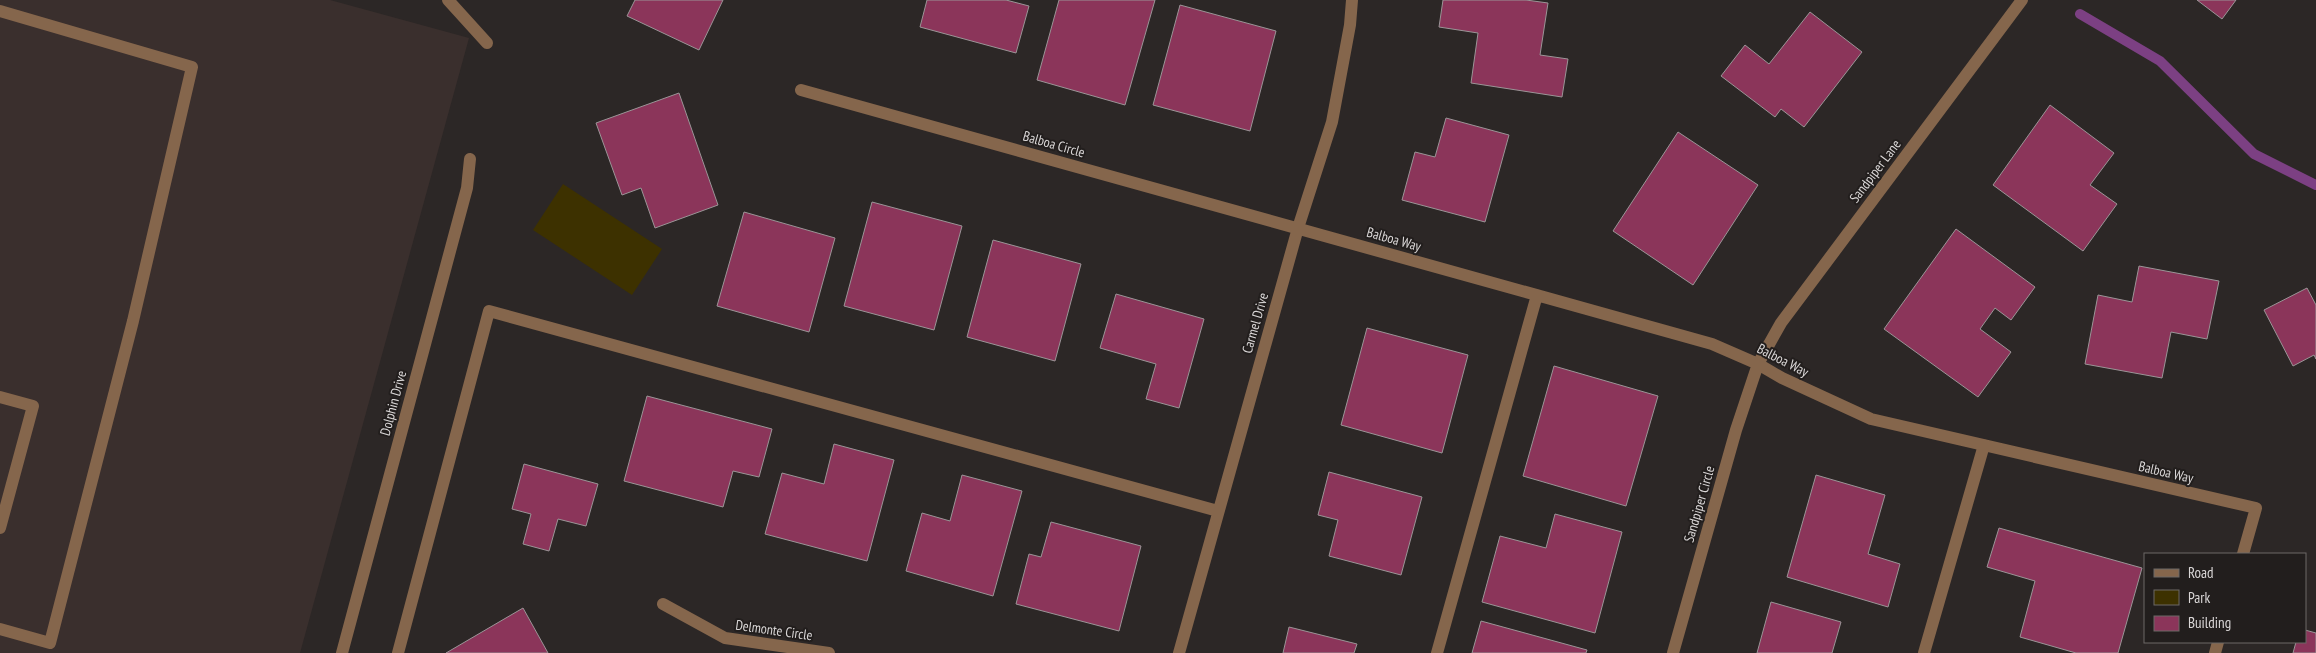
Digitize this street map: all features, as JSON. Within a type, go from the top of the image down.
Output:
[{"type":"street","points":[[448,0],[487,43]]},
{"type":"street","name":"Sandpiper Lane","points":[[1758,364],[1780,323],[2022,0]]},
{"type":"street","name":"Carmel Drive","points":[[1179,653],[1298,228],[1332,122],[1350,25],[1348,1]]},
{"type":"street","points":[[0,11],[192,67],[133,320],[50,642],[0,629]]},
{"type":"street","name":"Balboa Circle","points":[[802,90],[1298,228]]},
{"type":"street","name":"Dolphin Drive","points":[[342,653],[467,188],[470,159]]},
{"type":"street","name":"Balboa Way","points":[[1298,228],[1712,344],[1758,364],[1782,378],[1871,419],[2256,508],[2243,553]]},
{"type":"street","points":[[1437,653],[1537,295]]},
{"type":"street","points":[[398,653],[489,311],[1218,511]]},
{"type":"street","name":"Sandpiper Circle","points":[[1673,653],[1736,430],[1758,364]]},
{"type":"street","points":[[0,397],[33,406],[0,528]]},
{"type":"street","points":[[1924,653],[1984,445]]},
{"type":"street","name":"Delmonte Circle","points":[[663,604],[725,638],[829,653]]},
{"type":"shaded area","points":[[0,0],[330,0],[469,38],[300,653],[0,653]]},
{"type":"green space","points":[[563,184],[662,249],[632,295],[533,230]]},
{"type":"building","points":[[635,0],[723,0],[699,50],[627,16]]},
{"type":"building","points":[[927,0],[1006,0],[1029,6],[1016,53],[920,27]]},
{"type":"building","points":[[1059,0],[1155,0],[1125,105],[1037,80]]},
{"type":"building","points":[[1443,0],[1526,0],[1548,3],[1540,55],[1568,59],[1562,97],[1471,83],[1478,33],[1439,27]]},
{"type":"building","points":[[2197,0],[2236,0],[2222,19]]},
{"type":"building","points":[[1180,5],[1276,31],[1250,131],[1153,105]]},
{"type":"building","points":[[1810,12],[1862,52],[1804,127],[1781,109],[1775,117],[1721,76],[1745,45],[1769,64]]},
{"type":"building","points":[[679,93],[718,205],[655,228],[641,188],[622,195],[596,123]]},
{"type":"building","points":[[2050,105],[2114,153],[2090,185],[2117,204],[2083,251],[1993,185]]},
{"type":"building","points":[[1446,118],[1509,135],[1485,222],[1402,200],[1415,152],[1435,157]]},
{"type":"building","points":[[1678,132],[1758,185],[1693,285],[1613,231]]},
{"type":"building","points":[[872,202],[962,226],[934,330],[844,306]]},
{"type":"building","points":[[744,212],[835,238],[809,332],[717,306]]},
{"type":"building","points":[[1956,229],[2035,287],[2011,320],[1995,308],[1980,329],[2011,352],[1978,397],[1884,329]]},
{"type":"building","points":[[993,240],[1081,264],[1055,361],[967,337]]},
{"type":"building","points":[[2139,266],[2219,281],[2207,339],[2171,332],[2162,378],[2085,364],[2098,295],[2132,302]]},
{"type":"building","points":[[2307,288],[2316,305],[2316,359],[2314,355],[2293,366],[2264,310]]},
{"type":"building","points":[[1116,294],[1204,319],[1179,408],[1146,399],[1156,364],[1100,348]]},
{"type":"building","points":[[1367,328],[1468,355],[1442,453],[1341,425]]},
{"type":"building","points":[[1554,366],[1658,396],[1626,506],[1523,476]]},
{"type":"building","points":[[647,396],[772,429],[759,477],[733,471],[723,507],[624,481]]},
{"type":"building","points":[[834,444],[894,460],[867,561],[765,534],[782,473],[824,484]]},
{"type":"building","points":[[524,464],[598,484],[586,526],[558,519],[549,551],[523,544],[531,514],[512,509]]},
{"type":"building","points":[[1329,472],[1422,497],[1401,575],[1329,556],[1338,520],[1318,515]]},
{"type":"building","points":[[962,475],[1022,491],[993,596],[906,571],[922,513],[950,521]]},
{"type":"building","points":[[1816,475],[1885,495],[1868,554],[1900,564],[1888,607],[1787,577]]},
{"type":"building","points":[[1555,514],[1622,532],[1595,633],[1482,602],[1500,536],[1546,548]]},
{"type":"building","points":[[1051,522],[1141,546],[1119,631],[1016,604],[1029,554],[1041,557]]},
{"type":"building","points":[[1999,528],[2142,568],[2118,653],[2076,653],[2020,637],[2035,581],[1987,567]]},
{"type":"building","points":[[1771,602],[1841,622],[1832,653],[1757,653]]},
{"type":"building","points":[[523,608],[548,653],[446,653]]},
{"type":"building","points":[[1481,621],[1587,650],[1586,653],[1472,653]]},
{"type":"building","points":[[1289,627],[1357,644],[1354,653],[1283,653]]},
{"type":"building","points":[[2306,630],[2316,633],[2316,653],[2293,653],[2296,643],[2306,643]]},
{"type":"waterway","points":[[2080,14],[2160,61],[2254,154],[2316,185]]}]
